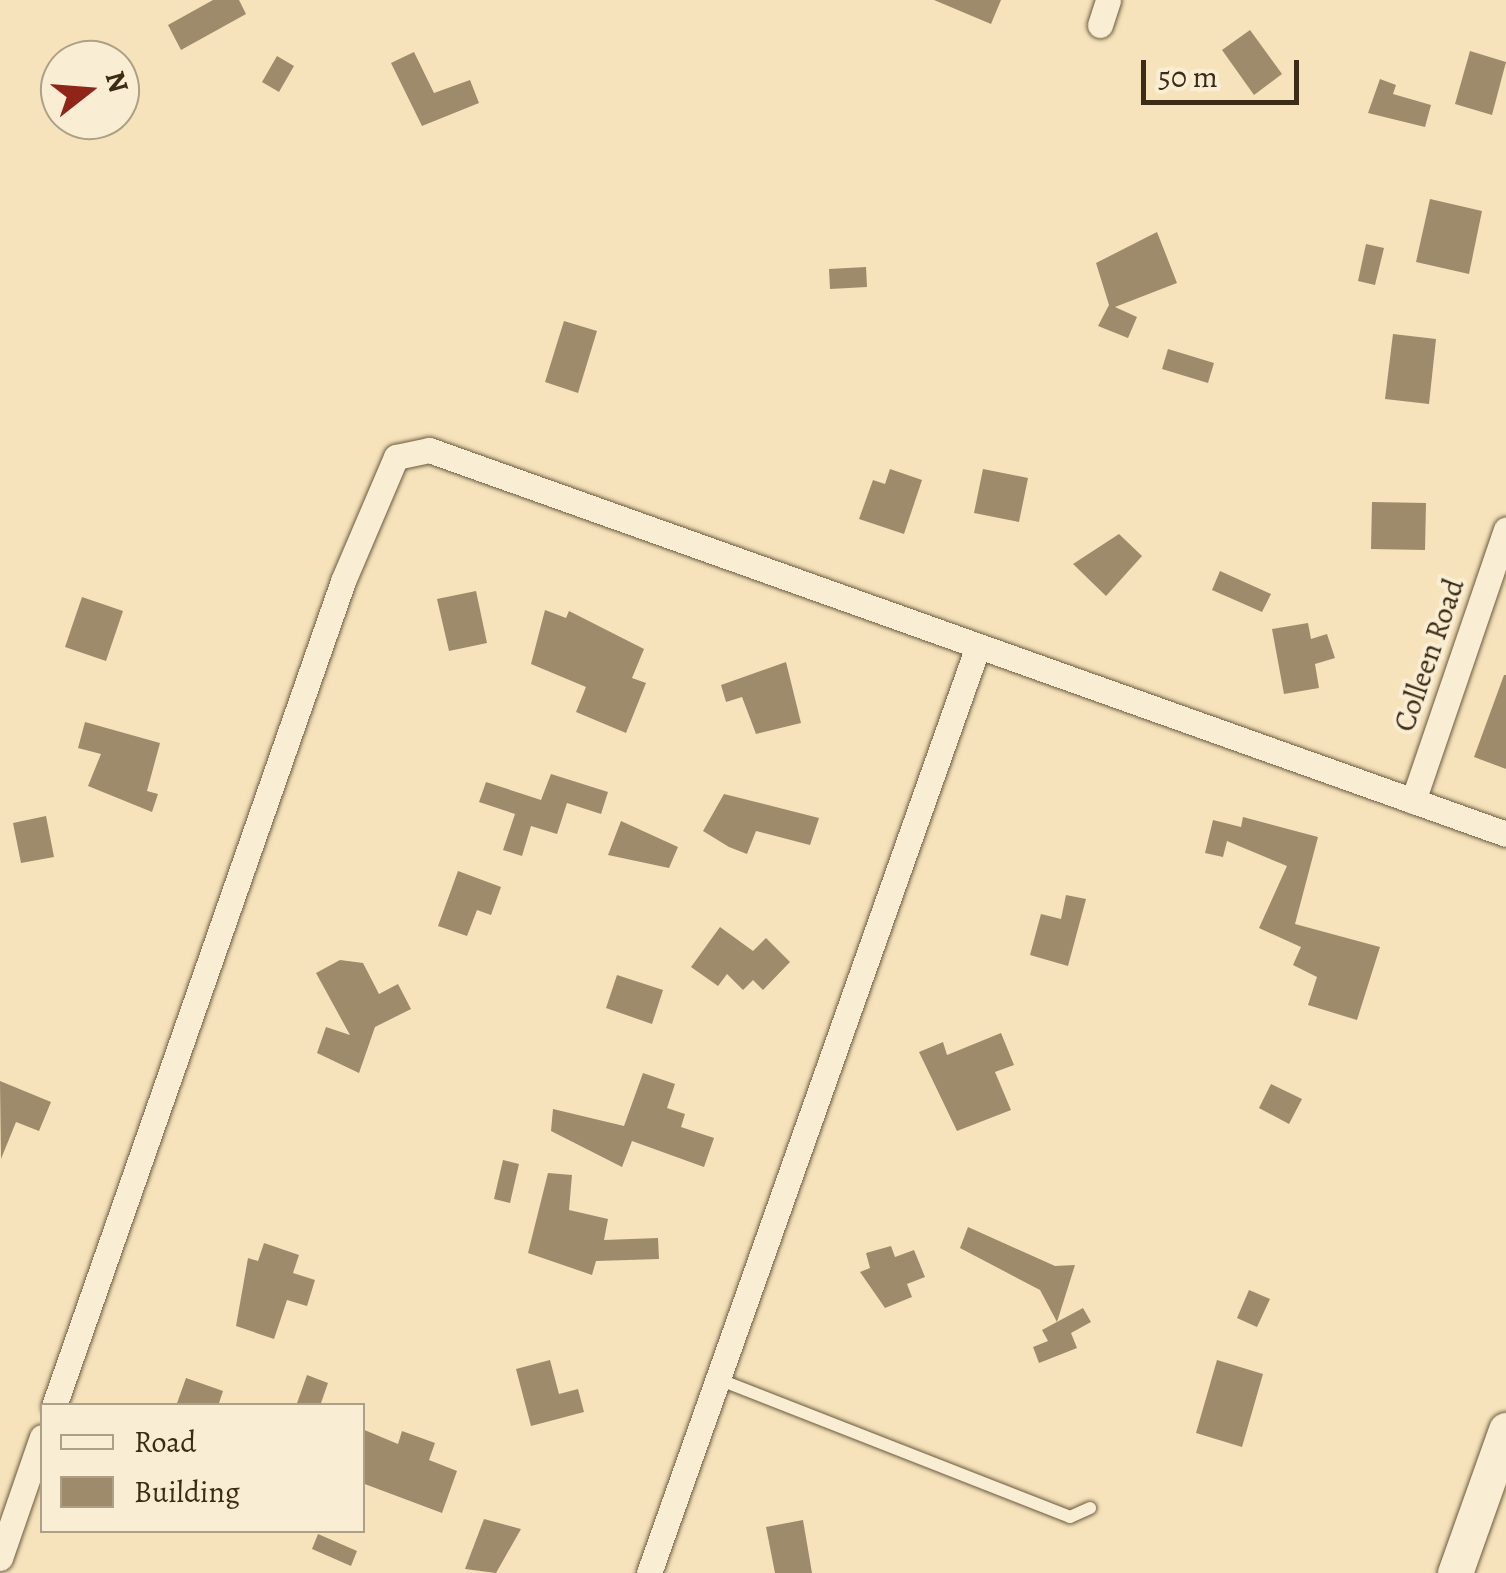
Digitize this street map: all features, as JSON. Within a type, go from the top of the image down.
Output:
[{"type":"main road","points":[[1455,1573],[1506,1430]]},
{"type":"street","points":[[55,1403],[337,599],[396,457],[429,450],[1506,834]]},
{"type":"street","name":"Colleen Road","points":[[1414,801],[1506,529]]},
{"type":"street","points":[[649,1573],[978,646]]},
{"type":"street","points":[[0,1558],[40,1443]]},
{"type":"lane","points":[[718,1379],[1070,1517],[1090,1508]]},
{"type":"building","points":[[213,0],[239,0],[246,14],[181,50],[168,25]]},
{"type":"building","points":[[934,0],[1001,0],[991,24]]},
{"type":"building","points":[[1250,30],[1282,74],[1254,95],[1222,50]]},
{"type":"building","points":[[1470,51],[1506,62],[1492,115],[1455,104]]},
{"type":"building","points":[[414,52],[434,93],[470,80],[479,103],[422,126],[391,63]]},
{"type":"building","points":[[277,56],[294,66],[279,92],[262,82]]},
{"type":"building","points":[[1380,79],[1396,85],[1393,94],[1431,105],[1425,127],[1368,113]]},
{"type":"building","points":[[1430,199],[1482,211],[1469,274],[1416,262]]},
{"type":"building","points":[[1157,232],[1177,283],[1115,307],[1137,317],[1128,338],[1098,326],[1109,305],[1096,263]]},
{"type":"building","points":[[1366,244],[1384,248],[1375,285],[1358,281]]},
{"type":"building","points":[[866,267],[867,287],[830,289],[829,269]]},
{"type":"building","points":[[564,321],[597,331],[578,393],[545,382]]},
{"type":"building","points":[[1393,334],[1436,339],[1429,404],[1385,399]]},
{"type":"building","points":[[1168,349],[1214,363],[1208,383],[1162,369]]},
{"type":"building","points":[[890,469],[922,480],[904,534],[859,519],[873,480],[885,484]]},
{"type":"building","points":[[983,469],[1028,478],[1019,522],[974,513]]},
{"type":"building","points":[[1372,502],[1426,503],[1425,550],[1371,549]]},
{"type":"building","points":[[1119,534],[1142,556],[1106,596],[1073,564]]},
{"type":"building","points":[[1220,571],[1271,594],[1262,612],[1212,590]]},
{"type":"building","points":[[476,591],[487,643],[449,651],[437,599]]},
{"type":"building","points":[[82,597],[123,611],[106,661],[65,647]]},
{"type":"building","points":[[545,610],[566,618],[569,611],[644,649],[632,678],[646,683],[626,733],[576,712],[586,687],[531,664]]},
{"type":"building","points":[[1308,623],[1311,639],[1327,634],[1335,658],[1315,664],[1319,688],[1284,694],[1272,629]]},
{"type":"building","points":[[786,662],[801,723],[756,734],[742,697],[726,702],[721,685]]},
{"type":"building","points":[[1506,675],[1506,769],[1474,757]]},
{"type":"building","points":[[85,722],[160,743],[147,791],[158,794],[152,812],[88,786],[101,754],[78,748]]},
{"type":"building","points":[[551,774],[608,792],[601,814],[567,803],[557,834],[531,826],[522,856],[503,850],[515,814],[479,802],[486,782],[541,800]]},
{"type":"building","points":[[724,794],[819,818],[810,845],[756,831],[747,854],[729,847],[703,831]]},
{"type":"building","points":[[46,816],[54,857],[21,863],[13,823]]},
{"type":"building","points":[[1243,817],[1318,837],[1295,924],[1380,947],[1357,1020],[1308,1005],[1317,977],[1293,965],[1301,947],[1259,928],[1287,866],[1227,841],[1223,857],[1205,853],[1213,820],[1241,827]]},
{"type":"building","points":[[621,821],[678,847],[669,868],[608,855]]},
{"type":"building","points":[[458,871],[501,887],[491,915],[477,910],[467,936],[438,926]]},
{"type":"building","points":[[1066,895],[1086,899],[1068,966],[1030,955],[1041,914],[1061,919]]},
{"type":"building","points":[[720,927],[753,951],[766,938],[790,962],[763,990],[753,980],[743,990],[727,974],[718,986],[691,967]]},
{"type":"building","points":[[340,960],[363,963],[379,994],[398,984],[411,1009],[375,1027],[359,1073],[317,1053],[326,1027],[350,1035],[316,973]]},
{"type":"building","points":[[617,975],[663,990],[652,1024],[606,1008]]},
{"type":"building","points":[[1001,1033],[1014,1065],[995,1072],[1011,1110],[957,1131],[919,1052],[943,1042],[947,1055]]},
{"type":"building","points":[[643,1073],[675,1084],[667,1108],[685,1114],[681,1127],[714,1138],[704,1167],[632,1141],[622,1167],[551,1131],[553,1109],[624,1126]]},
{"type":"building","points":[[0,1081],[51,1102],[39,1131],[16,1122],[1,1159]]},
{"type":"building","points":[[1271,1084],[1302,1099],[1289,1124],[1259,1108]]},
{"type":"building","points":[[503,1160],[519,1164],[510,1203],[494,1199]]},
{"type":"building","points":[[548,1173],[572,1175],[569,1210],[608,1219],[604,1240],[658,1238],[659,1259],[596,1261],[592,1275],[528,1253]]},
{"type":"building","points":[[968,1227],[1055,1266],[1075,1265],[1057,1322],[1040,1290],[960,1248]]},
{"type":"building","points":[[264,1243],[299,1255],[293,1273],[315,1280],[307,1306],[287,1300],[274,1339],[236,1326],[248,1258],[258,1261]]},
{"type":"building","points":[[891,1246],[895,1257],[914,1250],[925,1277],[907,1284],[912,1297],[885,1308],[860,1272],[870,1268],[866,1253]]},
{"type":"building","points":[[1249,1290],[1270,1299],[1257,1327],[1237,1318]]},
{"type":"building","points":[[1083,1308],[1091,1322],[1071,1333],[1077,1348],[1039,1363],[1033,1347],[1048,1341],[1042,1330]]},
{"type":"building","points":[[550,1360],[559,1394],[578,1389],[584,1412],[531,1426],[516,1369]]},
{"type":"building","points":[[1217,1360],[1263,1374],[1242,1447],[1196,1433]]},
{"type":"building","points":[[307,1375],[328,1383],[321,1403],[297,1403]]},
{"type":"building","points":[[186,1378],[223,1391],[219,1403],[177,1403]]},
{"type":"building","points":[[365,1430],[398,1444],[402,1431],[435,1443],[429,1460],[457,1471],[442,1513],[365,1484]]},
{"type":"building","points":[[484,1519],[521,1529],[496,1573],[465,1569]]},
{"type":"building","points":[[803,1520],[812,1573],[775,1573],[766,1527]]},
{"type":"building","points":[[318,1534],[357,1551],[351,1566],[312,1549]]}]
